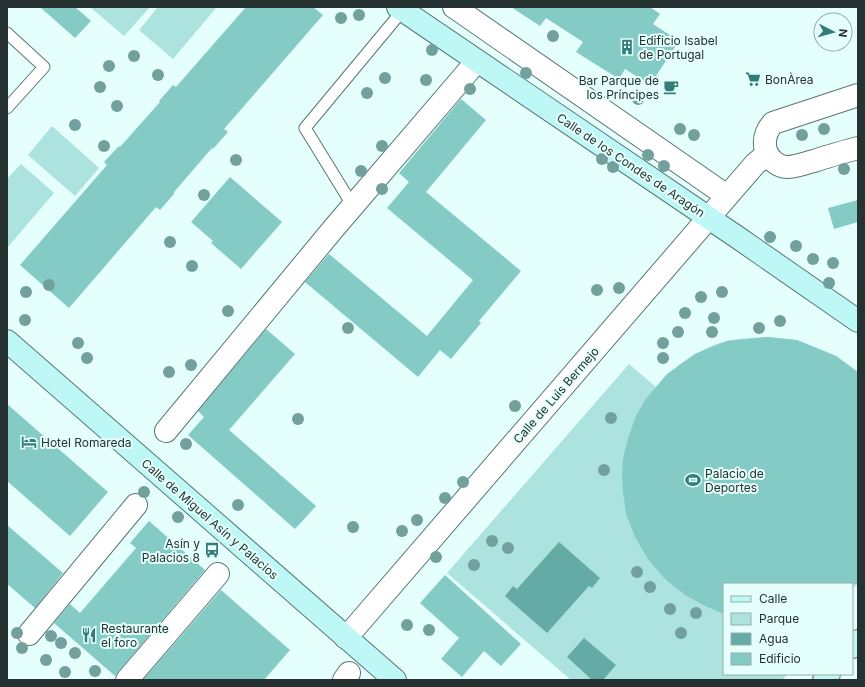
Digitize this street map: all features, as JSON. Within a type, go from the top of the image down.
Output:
[{"type":"street","points":[[454,7],[727,196]]},
{"type":"street","name":"Calle de los Condes de Aragón","points":[[401,8],[858,321]]},
{"type":"street","points":[[166,431],[353,206],[477,61]]},
{"type":"street","points":[[858,96],[773,123],[767,131],[764,139],[767,154],[776,163],[786,167],[799,165],[858,148]]},
{"type":"street","name":"Calle de Luis Bermejo","points":[[346,638],[727,196],[755,164],[767,154]]},
{"type":"street","name":"Calle de Miguel Asín y Palacios","points":[[7,341],[394,680]]},
{"type":"street","points":[[29,634],[136,505]]},
{"type":"street","points":[[127,680],[218,574]]},
{"type":"lane","points":[[353,206],[305,128],[401,8]]},
{"type":"lane","points":[[7,33],[44,67],[7,108]]},
{"type":"green space","points":[[90,7],[150,7],[124,36]]},
{"type":"green space","points":[[158,7],[216,8],[173,59],[139,30]]},
{"type":"green space","points":[[52,126],[99,168],[75,196],[28,155]]},
{"type":"green space","points":[[21,164],[54,193],[7,248],[7,179]]},
{"type":"green space","name":"Palacio de Deportes","points":[[767,337],[797,340],[836,356],[858,372],[858,584],[853,588],[853,583],[723,583],[723,675],[787,675],[782,680],[571,680],[447,573],[629,364],[656,387],[679,365],[697,353],[716,344],[741,339]]},
{"type":"water","points":[[559,542],[600,578],[592,588],[589,586],[547,633],[505,596],[513,586],[517,589]]},
{"type":"water","points":[[584,638],[616,665],[603,680],[592,680],[567,657]]},
{"type":"building","points":[[40,7],[75,7],[91,21],[75,38]]},
{"type":"building","points":[[246,7],[313,7],[323,15],[224,129],[228,132],[213,149],[212,148],[160,210],[156,207],[69,308],[20,265],[107,165],[104,162],[119,146],[120,147],[173,85],[176,87]]},
{"type":"building","name":"Edificio Isabel de Portugal","points":[[511,7],[650,7],[660,14],[653,24],[679,41],[650,85],[625,69],[619,79],[576,52],[583,42],[546,18],[540,26]]},
{"type":"building","points":[[461,99],[486,120],[426,192],[521,271],[479,321],[481,323],[451,359],[440,350],[418,377],[305,282],[329,254],[427,336],[473,280],[387,208],[409,182],[399,173]]},
{"type":"building","points":[[230,177],[282,222],[241,269],[211,243],[213,241],[191,222]]},
{"type":"building","points":[[858,200],[858,222],[834,229],[828,208]]},
{"type":"building","points":[[266,329],[295,354],[229,430],[316,506],[295,529],[188,435],[204,417],[198,411]]},
{"type":"building","points":[[767,337],[797,340],[836,356],[858,372],[858,584],[723,583],[723,614],[685,595],[665,579],[648,559],[635,537],[626,514],[622,474],[623,459],[628,438],[636,416],[645,400],[667,374],[695,354],[727,341]]},
{"type":"building","name":"Hotel Romareda","points":[[7,404],[108,492],[70,536],[7,481]]},
{"type":"building","points":[[149,521],[205,570],[115,676],[54,623],[70,604],[80,613],[136,548],[130,543]]},
{"type":"building","points":[[7,525],[63,573],[35,608],[7,584]]},
{"type":"building","points":[[445,575],[521,644],[501,666],[484,651],[462,677],[441,659],[459,638],[420,603]]},
{"type":"building","points":[[221,590],[290,650],[264,680],[143,680]]},
{"type":"place","name":"Edificio Isabel de Portugal","points":[[627,47]]},
{"type":"place","name":"BonÀrea","points":[[753,79]]},
{"type":"place","name":"Bar Parque de los Príncipes","points":[[671,87]]},
{"type":"place","name":"Hotel Romareda","points":[[29,442]]},
{"type":"place","name":"Palacio de Deportes","points":[[693,480]]},
{"type":"place","name":"Asín y Palacios 8","points":[[212,550]]},
{"type":"place","name":"Restaurante el foro","points":[[89,635]]}]
